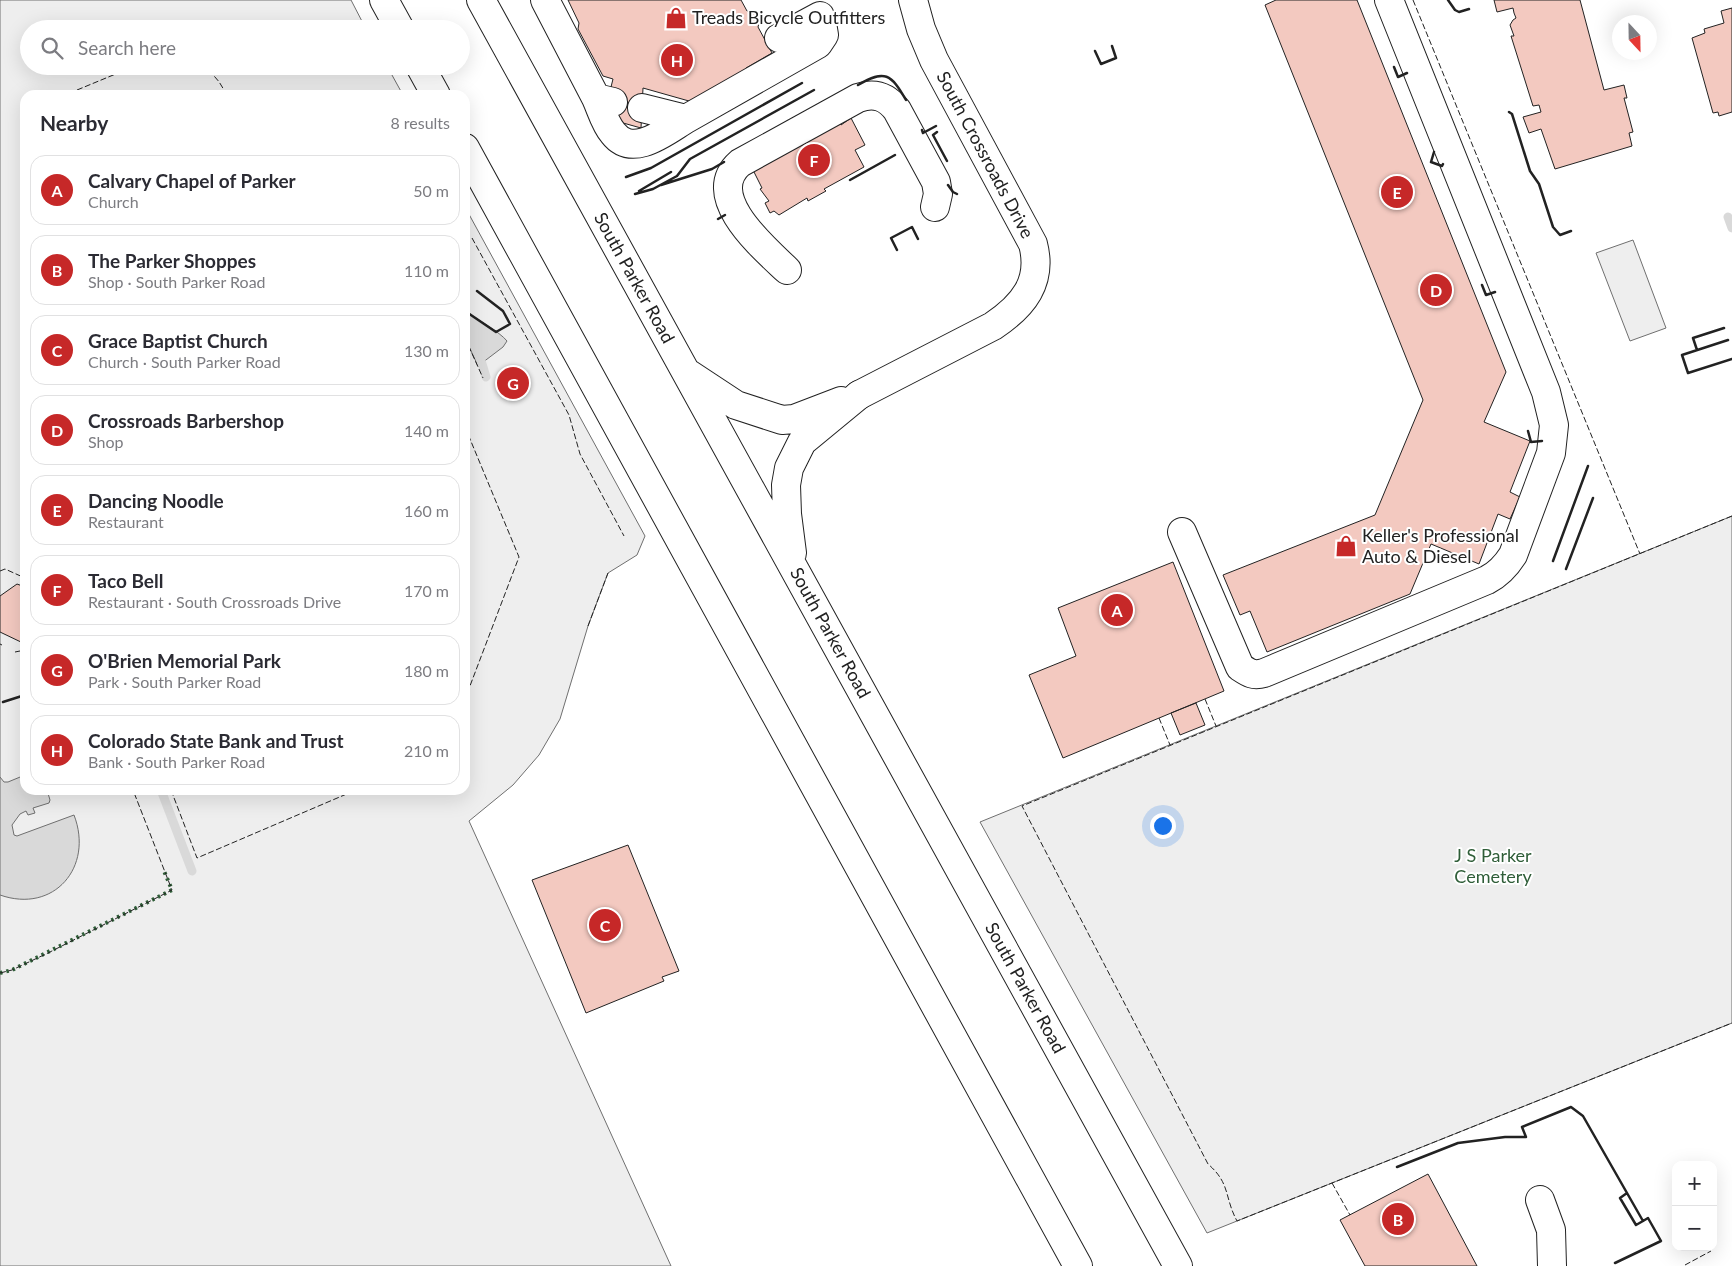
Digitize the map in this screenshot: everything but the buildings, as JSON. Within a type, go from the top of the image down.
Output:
[{"type":"main road","name":"South Parker Road","points":[[481,0],[1178,1266]]},
{"type":"main road","points":[[545,0],[605,100],[612,132],[620,140],[629,144],[638,144],[653,138],[818,44],[824,34],[821,19],[779,38]]},
{"type":"main road","name":"South Crossroads Drive","points":[[859,396],[1006,318],[1026,296],[1035,269],[1036,255],[1030,238],[934,60],[921,29],[913,0]]},
{"type":"main road","points":[[1182,532],[1240,667],[1249,674],[1256,675],[1487,580],[1497,575],[1513,555],[1551,454],[1554,425],[1551,409],[1546,392],[1389,0]]},
{"type":"main road","points":[[384,1],[395,20]]},
{"type":"main road","points":[[425,75],[433,90]]},
{"type":"main road","points":[[787,270],[748,233],[729,197],[728,182],[730,175],[740,163],[858,98],[870,95],[880,96],[890,101],[897,110],[936,182],[938,194],[936,207]]},
{"type":"main road","points":[[642,108],[686,119]]},
{"type":"main road","points":[[470,157],[1078,1266]]},
{"type":"main road","points":[[686,372],[736,405],[770,418],[782,420],[794,420],[818,409],[859,396]]},
{"type":"main road","points":[[795,570],[787,514],[786,485],[789,468],[802,442],[859,396]]},
{"type":"main road","points":[[1540,1200],[1552,1230],[1552,1266]]},
{"type":"green space","points":[[0,0],[351,0],[361,20],[20,20],[20,75],[392,75],[400,90],[20,90],[20,795],[470,795],[470,216],[645,536],[637,555],[608,573],[588,626],[560,719],[539,755],[513,785],[469,821],[671,1266],[0,1266]]},
{"type":"green space","points":[[1633,240],[1666,328],[1630,341],[1596,253]]},
{"type":"green space","name":"J S Parker Cemetery","points":[[1732,516],[1732,1023],[1207,1233],[980,822]]},
{"type":"shaded area","points":[[470,314],[507,341],[503,347],[478,366],[470,349]]},
{"type":"shaded area","points":[[0,777],[4,782],[20,777],[20,795],[48,795],[50,800],[49,803],[33,808],[35,813],[28,815],[26,811],[20,814],[12,825],[14,835],[17,836],[74,815],[79,834],[78,852],[74,868],[65,882],[52,892],[37,898],[20,899],[0,895]]},
{"type":"waterway","points":[[1728,217],[1732,228]]},
{"type":"waterway","points":[[479,354],[486,377]]},
{"type":"waterway","points":[[163,795],[192,871]]},
{"type":"hedge","points":[[0,973],[12,970],[172,890],[164,871]]},
{"type":"fence","points":[[1413,0],[1640,554]]},
{"type":"fence","points":[[77,90],[113,75]]},
{"type":"fence","points":[[212,75],[224,90]]},
{"type":"fence","points":[[472,238],[569,415],[580,454],[624,536]]},
{"type":"fence","points":[[470,349],[483,378]]},
{"type":"fence","points":[[470,439],[519,557],[470,686]]},
{"type":"fence","points":[[1732,516],[1022,806],[1208,1164],[1224,1184],[1237,1221],[1732,1023]]},
{"type":"fence","points":[[0,571],[5,569],[20,576]]},
{"type":"fence","points":[[588,626],[608,573]]},
{"type":"fence","points":[[15,652],[20,651]]},
{"type":"fence","points":[[1205,699],[1216,726]]},
{"type":"fence","points":[[1159,718],[1170,745]]},
{"type":"fence","points":[[0,973],[12,970],[48,953],[172,890],[135,795]]},
{"type":"fence","points":[[173,795],[197,858],[344,795]]},
{"type":"fence","points":[[1332,1183],[1350,1215]]},
{"type":"fence","points":[[1685,1265],[1711,1251]]},
{"type":"wall","points":[[1448,0],[1455,10],[1459,12],[1469,9]]},
{"type":"wall","points":[[1095,51],[1101,64],[1116,58],[1112,46]]},
{"type":"wall","points":[[1394,67],[1398,77],[1407,73]]},
{"type":"wall","points":[[858,85],[875,77],[886,77],[896,84],[906,100]]},
{"type":"wall","points":[[626,177],[651,168],[802,83]]},
{"type":"wall","points":[[635,194],[653,189],[677,176],[690,159],[814,90]]},
{"type":"wall","points":[[1509,112],[1512,114],[1530,171],[1539,184],[1553,227],[1560,235],[1571,231]]},
{"type":"wall","points":[[922,130],[923,133],[936,126]]},
{"type":"wall","points":[[937,132],[933,135],[947,161]]},
{"type":"wall","points":[[1434,152],[1431,162],[1442,166],[1443,164]]},
{"type":"wall","points":[[850,180],[895,155]]},
{"type":"wall","points":[[661,185],[712,169],[724,162]]},
{"type":"wall","points":[[639,191],[671,172]]},
{"type":"wall","points":[[948,185],[957,194]]},
{"type":"wall","points":[[718,219],[725,215]]},
{"type":"wall","points":[[897,250],[891,238],[912,227],[918,239]]},
{"type":"wall","points":[[1482,285],[1486,295],[1495,292]]},
{"type":"wall","points":[[470,314],[496,332],[510,324],[503,311],[477,291]]},
{"type":"wall","points":[[1697,350],[1693,338],[1724,328]]},
{"type":"wall","points":[[1728,340],[1682,355],[1688,373],[1732,359]]},
{"type":"wall","points":[[1528,431],[1531,442],[1542,441]]},
{"type":"wall","points":[[1553,561],[1588,466]]},
{"type":"wall","points":[[1566,569],[1593,498]]},
{"type":"wall","points":[[3,702],[20,697]]},
{"type":"wall","points":[[1397,1167],[1458,1143],[1505,1137],[1526,1137],[1522,1127],[1571,1107],[1583,1116],[1643,1221],[1648,1218],[1661,1241],[1615,1263]]},
{"type":"wall","points":[[1627,1193],[1620,1198],[1636,1225],[1643,1221]]},
{"type":"place","name":"Treads Bicycle Outfitters","points":[[676,18]]},
{"type":"place","name":"Colorado State Bank and Trust","points":[[677,60]]},
{"type":"place","name":"Taco Bell","points":[[814,160]]},
{"type":"place","name":"Dancing Noodle","points":[[1397,192]]},
{"type":"place","name":"Crossroads Barbershop","points":[[1436,290]]},
{"type":"place","name":"O'Brien Memorial Park","points":[[513,383]]},
{"type":"place","name":"Keller's Professional Auto & Diesel","points":[[1346,546]]},
{"type":"place","name":"Calvary Chapel of Parker","points":[[1117,610]]},
{"type":"place","name":"Grace Baptist Church","points":[[605,925]]},
{"type":"place","name":"The Parker Shoppes","points":[[1398,1219]]}]
